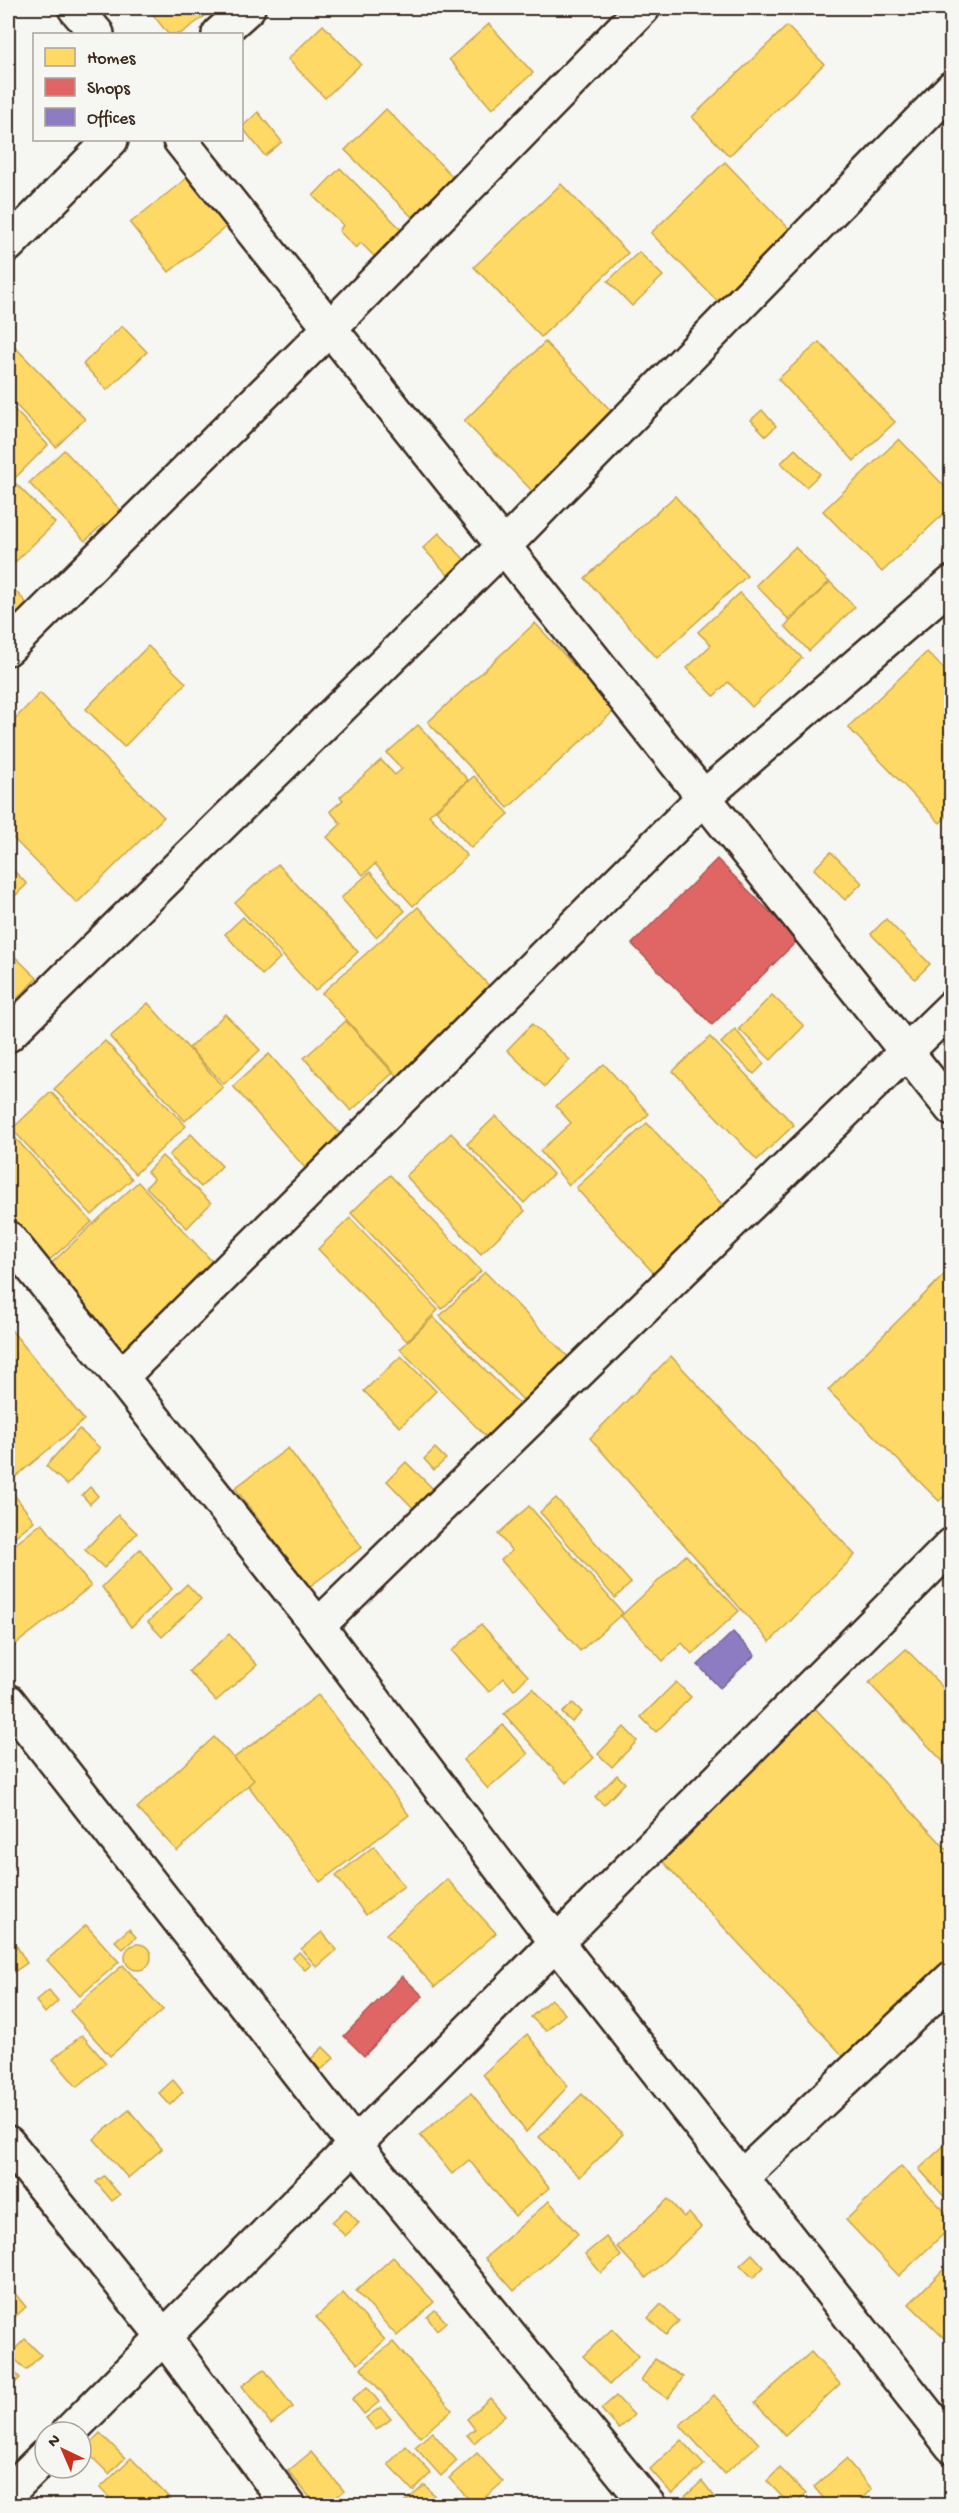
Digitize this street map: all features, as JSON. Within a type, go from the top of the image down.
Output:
[{"type":"street","points":[[75,8],[96,33]]},
{"type":"street","points":[[220,33],[248,8]]},
{"type":"street","points":[[8,648],[330,328],[643,8]]},
{"type":"street","points":[[8,1035],[504,546],[951,88]]},
{"type":"street","points":[[8,245],[110,141]]},
{"type":"street","points":[[181,141],[951,1109]]},
{"type":"street","points":[[121,1377],[704,797],[951,583]]},
{"type":"street","points":[[318,1626],[951,1007]]},
{"type":"street","points":[[8,1238],[318,1626],[557,1943],[950,2440]]},
{"type":"street","points":[[81,2420],[951,1545]]},
{"type":"street","points":[[8,1701],[355,2145],[649,2505]]},
{"type":"street","points":[[742,2177],[951,1978]]},
{"type":"street","points":[[8,2143],[164,2337],[289,2505]]},
{"type":"street","points":[[8,2493],[33,2468]]},
{"type":"building: Homes","points":[[148,8],[216,8],[181,33],[167,33]]},
{"type":"building: Homes","points":[[489,24],[533,73],[492,109],[449,59]]},
{"type":"building: Homes","points":[[323,25],[361,64],[325,98],[288,59]]},
{"type":"building: Homes","points":[[787,26],[824,64],[729,156],[692,117]]},
{"type":"building: Homes","points":[[386,109],[454,178],[414,219],[345,150]]},
{"type":"building: Homes","points":[[258,112],[282,142],[265,156],[243,126]]},
{"type":"building: Homes","points":[[725,162],[795,235],[722,306],[651,233]]},
{"type":"building: Homes","points":[[340,168],[402,230],[375,257],[361,243],[356,248],[339,231],[343,225],[313,196]]},
{"type":"building: Homes","points":[[187,178],[226,227],[169,272],[130,223]]},
{"type":"building: Homes","points":[[561,184],[628,253],[541,337],[474,267]]},
{"type":"building: Homes","points":[[639,252],[663,276],[632,306],[608,281]]},
{"type":"building: Homes","points":[[122,326],[147,352],[107,390],[83,364]]},
{"type":"building: Homes","points":[[545,342],[619,419],[538,497],[464,421]]},
{"type":"building: Homes","points":[[819,342],[895,422],[854,461],[778,379]]},
{"type":"building: Homes","points":[[13,345],[85,419],[56,447],[8,397],[8,350]]},
{"type":"building: Homes","points":[[8,403],[48,445],[8,485]]},
{"type":"building: Homes","points":[[762,410],[776,426],[766,436],[751,420]]},
{"type":"building: Homes","points":[[899,439],[952,494],[952,506],[882,572],[823,511]]},
{"type":"building: Homes","points":[[795,449],[820,474],[806,487],[781,463]]},
{"type":"building: Homes","points":[[64,450],[130,520],[114,535],[103,524],[85,541],[29,483]]},
{"type":"building: Homes","points":[[14,482],[55,523],[8,569],[8,488]]},
{"type":"building: Homes","points":[[675,496],[747,576],[657,658],[585,578]]},
{"type":"building: Homes","points":[[439,533],[464,559],[448,575],[423,548]]},
{"type":"building: Homes","points":[[795,547],[829,582],[789,620],[756,585]]},
{"type":"building: Homes","points":[[830,582],[855,607],[809,651],[785,626]]},
{"type":"building: Homes","points":[[8,583],[34,611],[8,636]]},
{"type":"building: Homes","points":[[740,593],[802,658],[752,707],[728,682],[714,696],[687,668],[711,645],[698,632]]},
{"type":"building: Homes","points":[[535,623],[615,710],[508,808],[428,722]]},
{"type":"building: Homes","points":[[148,646],[186,683],[124,747],[86,709]]},
{"type":"building: Homes","points":[[927,652],[952,677],[952,811],[940,823],[848,727]]},
{"type":"building: Homes","points":[[40,693],[164,817],[77,903],[8,833],[8,726]]},
{"type":"building: Homes","points":[[418,725],[468,780],[429,815],[467,856],[413,906],[375,864],[363,875],[327,837],[341,824],[330,811],[343,800],[340,797],[381,760],[395,775],[402,769],[387,753]]},
{"type":"building: Homes","points":[[474,776],[509,814],[471,848],[436,810]]},
{"type":"building: Homes","points":[[831,852],[862,883],[845,900],[814,869]]},
{"type":"building: Homes","points":[[278,864],[358,952],[315,991],[235,903]]},
{"type":"building: Homes","points":[[12,869],[27,884],[14,897],[8,891],[8,874]]},
{"type":"building: Homes","points":[[370,872],[405,911],[376,937],[341,898]]},
{"type":"building: Homes","points":[[418,907],[499,997],[404,1083],[322,993]]},
{"type":"building: Homes","points":[[243,917],[280,958],[262,975],[225,934]]},
{"type":"building: Homes","points":[[886,919],[930,964],[915,979],[871,934]]},
{"type":"building: Homes","points":[[8,950],[37,978],[9,1007],[8,1005]]},
{"type":"building: Homes","points":[[772,995],[804,1026],[771,1060],[739,1029]]},
{"type":"building: Homes","points":[[148,1003],[223,1087],[185,1121],[110,1037]]},
{"type":"building: Homes","points":[[225,1014],[260,1050],[224,1084],[189,1048]]},
{"type":"building: Homes","points":[[346,1021],[393,1073],[351,1111],[304,1058]]},
{"type":"building: Homes","points":[[532,1024],[570,1060],[545,1087],[507,1050]]},
{"type":"building: Homes","points":[[735,1029],[764,1064],[754,1074],[721,1043]]},
{"type":"building: Homes","points":[[710,1037],[794,1125],[757,1160],[673,1071]]},
{"type":"building: Homes","points":[[105,1041],[186,1126],[135,1174],[54,1089]]},
{"type":"building: Homes","points":[[269,1054],[342,1136],[306,1169],[233,1086]]},
{"type":"building: Homes","points":[[604,1064],[649,1114],[569,1185],[540,1151],[571,1123],[556,1106]]},
{"type":"building: Homes","points":[[51,1092],[132,1179],[92,1215],[12,1129]]},
{"type":"building: Homes","points":[[496,1116],[553,1174],[524,1203],[467,1144]]},
{"type":"building: Homes","points":[[647,1123],[731,1214],[659,1279],[576,1188]]},
{"type":"building: Homes","points":[[8,1130],[92,1222],[43,1266],[8,1228]]},
{"type":"building: Homes","points":[[451,1133],[525,1211],[481,1254],[406,1176]]},
{"type":"building: Homes","points":[[191,1134],[222,1166],[201,1187],[169,1155]]},
{"type":"building: Homes","points":[[162,1156],[211,1203],[187,1228],[146,1187],[154,1179],[147,1172]]},
{"type":"building: Homes","points":[[390,1175],[481,1271],[442,1309],[351,1213]]},
{"type":"building: Homes","points":[[138,1182],[222,1272],[127,1360],[43,1271]]},
{"type":"building: Homes","points":[[350,1218],[438,1310],[407,1341],[318,1249]]},
{"type":"building: Homes","points":[[952,1267],[952,1489],[939,1501],[828,1390]]},
{"type":"building: Homes","points":[[485,1272],[576,1365],[532,1409],[440,1316]]},
{"type":"building: Homes","points":[[433,1317],[530,1415],[497,1448],[400,1349]]},
{"type":"building: Homes","points":[[8,1326],[84,1420],[8,1483]]},
{"type":"building: Homes","points":[[401,1356],[436,1391],[400,1427],[364,1391]]},
{"type":"building: Homes","points":[[671,1356],[855,1555],[770,1642],[590,1438]]},
{"type":"building: Homes","points":[[79,1429],[100,1448],[67,1485],[46,1466]]},
{"type":"building: Homes","points":[[288,1448],[362,1547],[309,1587],[235,1488]]},
{"type":"building: Homes","points":[[435,1448],[446,1459],[434,1470],[424,1459]]},
{"type":"building: Homes","points":[[406,1462],[434,1490],[414,1509],[387,1481]]},
{"type":"building: Homes","points":[[90,1487],[98,1496],[90,1504],[82,1495]]},
{"type":"building: Homes","points":[[10,1489],[34,1521],[8,1542],[8,1491]]},
{"type":"building: Homes","points":[[556,1498],[631,1583],[615,1598],[540,1512]]},
{"type":"building: Homes","points":[[529,1506],[623,1613],[580,1651],[501,1560],[512,1551],[498,1534]]},
{"type":"building: Homes","points":[[118,1515],[137,1533],[104,1568],[85,1550]]},
{"type":"building: Homes","points":[[42,1523],[91,1586],[8,1650],[8,1550]]},
{"type":"building: Homes","points":[[140,1549],[172,1589],[131,1627],[102,1587]]},
{"type":"building: Homes","points":[[686,1555],[739,1611],[692,1654],[682,1643],[663,1661],[621,1616]]},
{"type":"building: Homes","points":[[187,1584],[201,1599],[162,1637],[148,1622]]},
{"type":"building: Homes","points":[[481,1624],[528,1676],[514,1690],[504,1678],[489,1692],[452,1651]]},
{"type":"building: Homes","points":[[229,1634],[257,1665],[216,1701],[189,1671]]},
{"type":"building: Homes","points":[[906,1649],[952,1697],[952,1771],[869,1683]]},
{"type":"building: Homes","points":[[676,1682],[691,1697],[656,1732],[641,1717]]},
{"type":"building: Homes","points":[[533,1688],[594,1758],[566,1783],[504,1714]]},
{"type":"building: Homes","points":[[318,1695],[409,1815],[320,1882],[230,1761]]},
{"type":"building: Homes","points":[[573,1703],[582,1712],[572,1722],[562,1713]]},
{"type":"building: Homes","points":[[813,1706],[952,1855],[952,1957],[844,2057],[655,1853]]},
{"type":"building: Homes","points":[[503,1725],[528,1754],[488,1789],[463,1760]]},
{"type":"building: Homes","points":[[624,1727],[637,1741],[612,1767],[598,1754]]},
{"type":"building: Homes","points":[[214,1737],[254,1780],[177,1851],[137,1808]]},
{"type":"building: Homes","points":[[617,1775],[625,1783],[604,1805],[595,1797]]},
{"type":"building: Homes","points":[[374,1846],[404,1886],[366,1915],[336,1876]]},
{"type":"building: Homes","points":[[447,1879],[496,1933],[435,1987],[386,1934]]},
{"type":"building: Homes","points":[[86,1925],[119,1962],[80,1996],[47,1960]]},
{"type":"building: Homes","points":[[129,1929],[136,1937],[123,1949],[115,1941]]},
{"type":"building: Homes","points":[[322,1932],[337,1950],[317,1967],[301,1949]]},
{"type":"building: Homes","points":[[138,1944],[147,1948],[151,1957],[147,1966],[138,1970],[129,1966],[125,1957],[129,1948]]},
{"type":"building: Homes","points":[[16,1945],[27,1963],[8,1976],[8,1951]]},
{"type":"building: Homes","points":[[299,1952],[311,1965],[305,1970],[293,1958]]},
{"type":"building: Homes","points":[[123,1965],[163,2010],[110,2056],[70,2011]]},
{"type":"building: Homes","points":[[49,1990],[58,2001],[45,2013],[36,2001]]},
{"type":"building: Homes","points":[[551,1999],[565,2014],[546,2031],[531,2017]]},
{"type":"building: Homes","points":[[527,2034],[568,2086],[526,2132],[483,2074]]},
{"type":"building: Homes","points":[[82,2035],[106,2063],[77,2087],[53,2059]]},
{"type":"building: Homes","points":[[323,2047],[334,2058],[321,2070],[311,2059]]},
{"type":"building: Homes","points":[[173,2080],[183,2092],[170,2105],[159,2093]]},
{"type":"building: Homes","points":[[471,2093],[549,2188],[515,2216],[469,2160],[452,2174],[420,2135]]},
{"type":"building: Homes","points":[[582,2094],[623,2134],[580,2177],[539,2137]]},
{"type":"building: Homes","points":[[129,2110],[162,2149],[128,2178],[94,2139]]},
{"type":"building: Homes","points":[[952,2138],[952,2205],[919,2169]]},
{"type":"building: Homes","points":[[901,2166],[952,2219],[952,2226],[899,2276],[846,2220]]},
{"type":"building: Homes","points":[[104,2176],[120,2195],[112,2201],[96,2182]]},
{"type":"building: Homes","points":[[668,2199],[684,2217],[689,2213],[701,2227],[646,2278],[617,2247]]},
{"type":"building: Homes","points":[[549,2201],[578,2234],[514,2291],[485,2258]]},
{"type":"building: Homes","points":[[346,2209],[359,2223],[345,2236],[332,2222]]},
{"type":"building: Homes","points":[[606,2237],[621,2256],[601,2273],[585,2254]]},
{"type":"building: Homes","points":[[752,2254],[764,2267],[753,2278],[740,2265]]},
{"type":"building: Homes","points":[[393,2257],[434,2302],[397,2336],[356,2291]]},
{"type":"building: Homes","points":[[952,2261],[952,2337],[947,2341],[909,2304]]},
{"type":"building: Homes","points":[[8,2285],[26,2307],[8,2323]]},
{"type":"building: Homes","points":[[343,2293],[385,2340],[358,2364],[316,2317]]},
{"type":"building: Homes","points":[[661,2304],[679,2321],[666,2335],[648,2318]]},
{"type":"building: Homes","points":[[435,2310],[446,2322],[437,2330],[427,2317]]},
{"type":"building: Homes","points":[[612,2329],[639,2356],[610,2384],[583,2356]]},
{"type":"building: Homes","points":[[25,2339],[41,2355],[26,2370],[10,2354]]},
{"type":"building: Homes","points":[[393,2342],[452,2410],[420,2437],[361,2368]]},
{"type":"building: Homes","points":[[811,2352],[840,2384],[785,2435],[755,2403]]},
{"type":"building: Homes","points":[[655,2359],[683,2377],[668,2399],[641,2380]]},
{"type":"building: Homes","points":[[8,2365],[20,2378],[8,2390]]},
{"type":"building: Homes","points":[[264,2369],[293,2407],[271,2424],[242,2386]]},
{"type":"building: Homes","points":[[367,2387],[379,2402],[364,2414],[352,2399]]},
{"type":"building: Homes","points":[[714,2395],[759,2444],[724,2474],[680,2425]]},
{"type":"building: Homes","points":[[616,2396],[634,2415],[619,2429],[601,2409]]},
{"type":"building: Homes","points":[[490,2398],[505,2415],[474,2443],[467,2435],[475,2429],[467,2419]]},
{"type":"building: Homes","points":[[381,2407],[391,2419],[376,2430],[366,2418]]},
{"type":"building: Homes","points":[[432,2432],[457,2461],[441,2476],[415,2447]]},
{"type":"building: Homes","points":[[100,2433],[125,2458],[109,2474],[93,2458],[93,2440]]},
{"type":"building: Homes","points":[[681,2440],[704,2465],[672,2494],[650,2469]]},
{"type":"building: Homes","points":[[406,2446],[431,2473],[413,2491],[388,2464]]},
{"type":"building: Homes","points":[[311,2452],[344,2491],[326,2506],[317,2506],[288,2471]]},
{"type":"building: Homes","points":[[477,2453],[503,2482],[475,2506],[449,2478]]},
{"type":"building: Homes","points":[[131,2458],[177,2506],[117,2506],[100,2488]]},
{"type":"building: Homes","points":[[846,2459],[872,2489],[853,2506],[830,2506],[814,2487]]},
{"type":"building: Homes","points":[[780,2468],[806,2494],[794,2506],[791,2506],[767,2481]]},
{"type":"building: Homes","points":[[702,2481],[714,2496],[704,2506],[684,2506],[680,2501]]},
{"type":"building: Homes","points":[[425,2485],[443,2506],[400,2506]]},
{"type":"building: Shops","points":[[717,859],[798,940],[712,1025],[632,944]]},
{"type":"building: Shops","points":[[402,1976],[423,1996],[364,2056],[344,2036]]},
{"type":"building: Offices","points":[[733,1632],[755,1655],[720,1688],[698,1665]]}]
